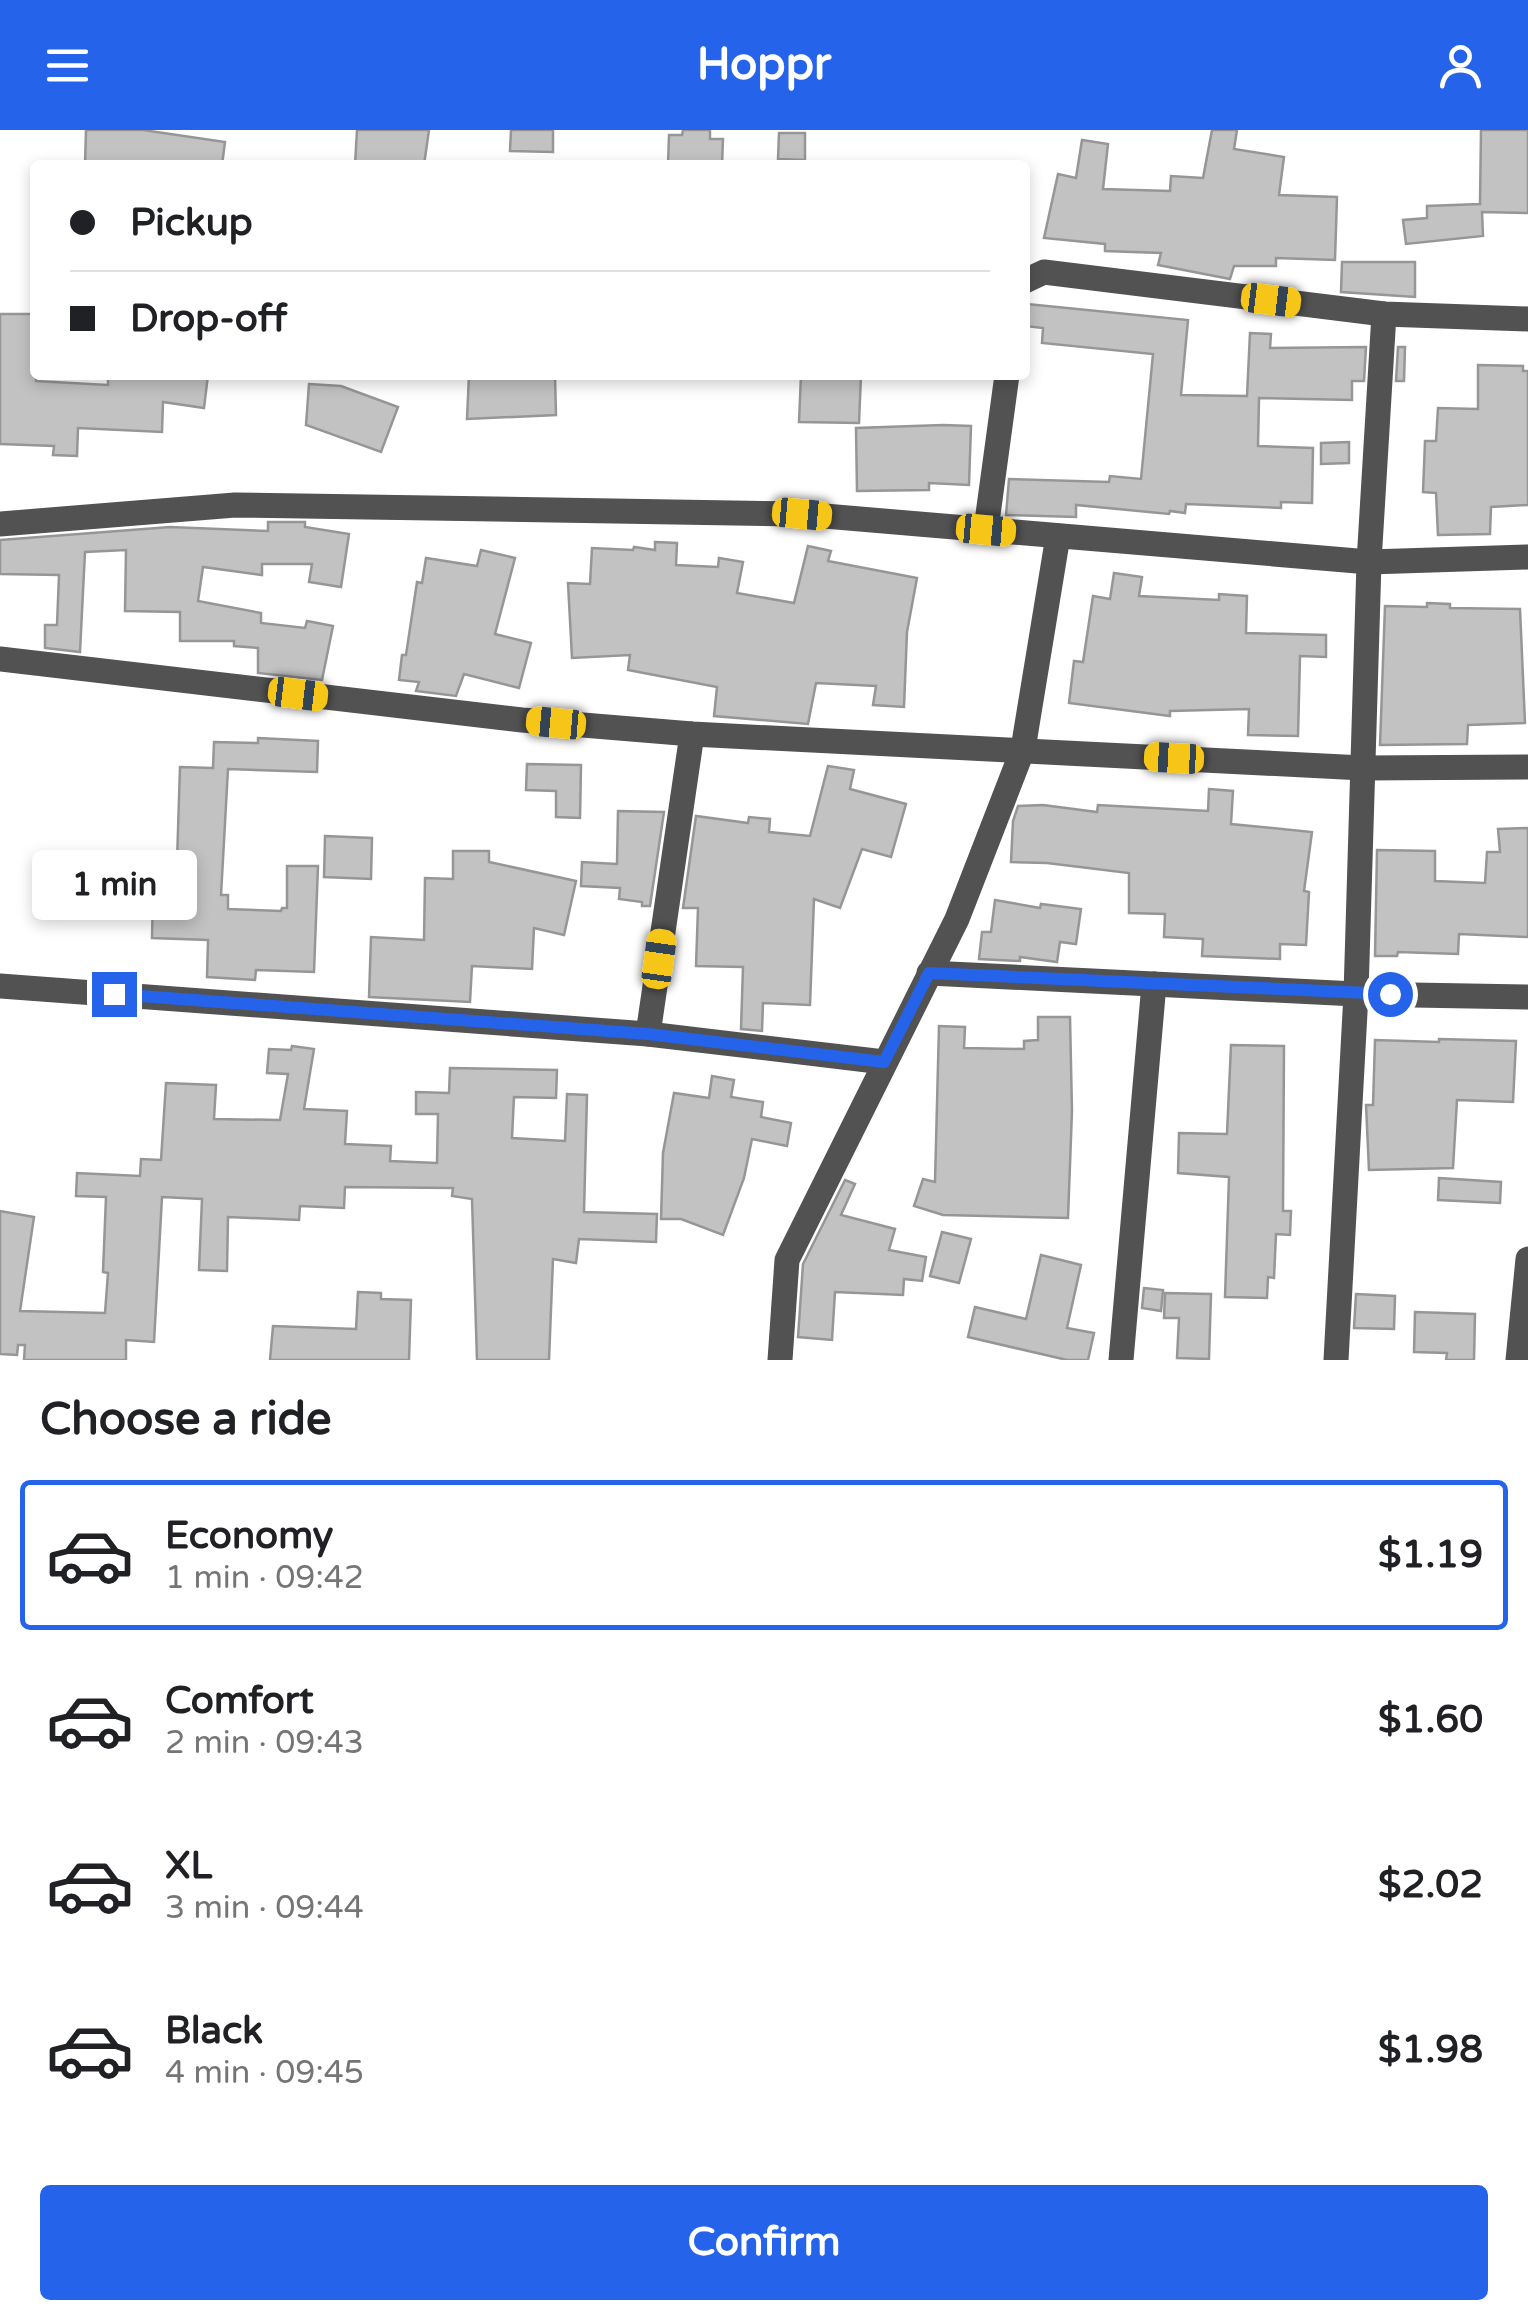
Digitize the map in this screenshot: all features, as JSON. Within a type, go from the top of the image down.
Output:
[{"type":"street","points":[[1030,279],[1044,272],[1384,314],[1528,320]]},
{"type":"street","points":[[1336,1360],[1356,994],[1369,562],[1384,314]]},
{"type":"street","points":[[986,530],[1006,380]]},
{"type":"street","points":[[0,524],[235,506],[802,514],[1369,562],[1528,557]]},
{"type":"street","points":[[780,1360],[786,1260],[957,919],[1023,749],[1058,536]]},
{"type":"street","points":[[0,659],[522,720],[692,734],[1363,768],[1528,768]]},
{"type":"street","points":[[648,1034],[692,734]]},
{"type":"street","points":[[929,973],[1356,994],[1528,997]]},
{"type":"street","points":[[1121,1360],[1154,984]]},
{"type":"street","points":[[0,986],[648,1034],[884,1062]]},
{"type":"street","points":[[1518,1360],[1528,1259]]},
{"type":"building","points":[[86,130],[143,130],[225,142],[223,160],[85,160]]},
{"type":"building","points":[[357,130],[429,130],[425,160],[355,160]]},
{"type":"building","points":[[511,130],[553,130],[553,152],[510,151]]},
{"type":"building","points":[[683,130],[710,130],[710,139],[723,139],[722,160],[668,160],[669,135],[682,135]]},
{"type":"building","points":[[1212,130],[1237,130],[1234,149],[1284,157],[1279,195],[1337,197],[1335,260],[1276,258],[1276,266],[1234,266],[1230,279],[1158,265],[1161,253],[1105,251],[1105,244],[1044,238],[1058,174],[1076,178],[1082,140],[1108,144],[1103,189],[1170,191],[1171,176],[1203,178]]},
{"type":"building","points":[[1481,130],[1528,130],[1528,213],[1482,212],[1483,236],[1406,244],[1403,220],[1427,218],[1427,206],[1480,204]]},
{"type":"building","points":[[779,133],[805,133],[805,160],[778,159]]},
{"type":"building","points":[[1342,262],[1415,262],[1415,297],[1341,292]]},
{"type":"building","points":[[1030,304],[1188,320],[1181,395],[1247,396],[1250,333],[1271,334],[1270,348],[1366,347],[1364,381],[1352,381],[1352,400],[1259,398],[1258,446],[1313,448],[1312,503],[1281,502],[1281,508],[1186,504],[1185,513],[1169,514],[1076,505],[1076,517],[1006,515],[1009,479],[1141,479],[1153,354],[1042,343],[1043,328],[1030,327]]},
{"type":"building","points":[[0,314],[30,314],[30,380],[108,385],[108,380],[207,380],[204,408],[163,402],[162,432],[78,428],[77,456],[53,455],[54,446],[0,444]]},
{"type":"building","points":[[1398,347],[1405,347],[1404,381],[1396,381]]},
{"type":"building","points":[[1478,365],[1523,366],[1523,371],[1528,371],[1528,505],[1491,507],[1490,534],[1438,535],[1436,493],[1423,492],[1425,441],[1436,441],[1438,408],[1478,409]]},
{"type":"building","points":[[469,380],[555,380],[556,415],[467,419]]},
{"type":"building","points":[[801,380],[861,380],[859,423],[799,422]]},
{"type":"building","points":[[309,384],[341,386],[398,407],[381,452],[306,425]]},
{"type":"building","points":[[971,426],[969,485],[929,483],[929,490],[857,491],[856,428]]},
{"type":"building","points":[[1349,442],[1349,463],[1321,464],[1321,443]]},
{"type":"building","points":[[268,522],[305,522],[305,527],[349,534],[341,587],[309,582],[312,564],[262,564],[262,575],[203,567],[198,601],[261,613],[261,623],[305,628],[307,621],[333,626],[322,680],[258,673],[258,648],[234,646],[234,641],[180,641],[180,612],[125,611],[126,550],[85,552],[80,652],[45,648],[45,625],[57,625],[59,575],[0,574],[0,540],[170,527],[268,531]]},
{"type":"building","points":[[655,542],[677,543],[676,565],[718,567],[719,558],[743,562],[737,593],[794,603],[808,546],[831,551],[828,561],[917,578],[907,632],[904,707],[873,705],[876,686],[816,683],[808,724],[714,716],[717,687],[628,670],[630,655],[572,658],[568,583],[590,584],[592,548],[655,550]]},
{"type":"building","points":[[481,550],[515,558],[495,634],[531,643],[519,688],[464,674],[456,696],[416,691],[419,682],[399,680],[417,582],[422,583],[426,558],[477,566]]},
{"type":"building","points":[[1114,573],[1142,577],[1139,596],[1219,600],[1219,594],[1247,596],[1246,633],[1326,635],[1326,657],[1300,656],[1298,736],[1248,735],[1249,709],[1170,711],[1170,716],[1069,703],[1074,661],[1083,662],[1093,596],[1110,599]]},
{"type":"building","points":[[1427,603],[1450,604],[1450,608],[1520,609],[1525,723],[1468,725],[1467,744],[1380,745],[1385,606],[1427,607]]},
{"type":"building","points":[[258,738],[318,741],[317,772],[228,769],[221,895],[228,895],[228,909],[281,911],[287,908],[287,866],[318,866],[314,972],[256,970],[255,980],[207,977],[208,940],[152,938],[153,893],[176,893],[180,767],[213,768],[214,742],[258,743]]},
{"type":"building","points":[[527,764],[581,765],[580,818],[556,817],[556,791],[526,790]]},
{"type":"building","points":[[828,766],[854,770],[850,789],[906,804],[891,857],[862,849],[840,908],[814,899],[810,1005],[763,1003],[762,1031],[741,1029],[743,967],[696,966],[698,908],[683,908],[696,816],[748,823],[749,817],[770,819],[769,832],[810,836]]},
{"type":"building","points":[[1209,789],[1233,791],[1231,824],[1312,832],[1304,891],[1309,892],[1306,945],[1280,944],[1280,959],[1202,956],[1203,939],[1164,937],[1165,914],[1129,913],[1129,873],[1011,862],[1013,821],[1018,806],[1097,812],[1098,805],[1208,811]]},
{"type":"building","points":[[618,811],[664,812],[650,906],[619,899],[620,888],[581,886],[582,862],[617,864]]},
{"type":"building","points":[[1528,828],[1528,937],[1459,934],[1458,954],[1398,952],[1397,956],[1375,956],[1377,850],[1435,851],[1435,881],[1485,883],[1487,852],[1500,852],[1498,829]]},
{"type":"building","points":[[325,836],[372,838],[371,879],[324,877]]},
{"type":"building","points":[[453,851],[489,851],[489,862],[576,881],[564,935],[534,928],[532,969],[472,966],[470,1002],[369,997],[371,937],[424,940],[425,878],[453,879]]},
{"type":"building","points":[[995,900],[1040,908],[1041,904],[1081,909],[1076,944],[1060,942],[1057,962],[1020,957],[1020,961],[979,959],[982,932],[991,932]]},
{"type":"building","points":[[1038,1017],[1070,1017],[1068,1218],[943,1215],[914,1206],[923,1179],[935,1182],[939,1026],[965,1027],[964,1048],[1024,1049],[1024,1041],[1038,1040]]},
{"type":"building","points":[[1375,1040],[1516,1041],[1513,1102],[1457,1100],[1453,1168],[1369,1170],[1366,1105],[1373,1105]]},
{"type":"building","points":[[1231,1045],[1284,1046],[1283,1211],[1291,1211],[1290,1235],[1276,1234],[1274,1278],[1268,1277],[1267,1298],[1225,1297],[1229,1177],[1178,1173],[1179,1133],[1227,1134]]},
{"type":"building","points":[[292,1046],[314,1049],[304,1109],[347,1111],[345,1144],[391,1146],[390,1161],[437,1163],[438,1114],[416,1114],[416,1092],[449,1093],[450,1068],[557,1070],[556,1098],[514,1097],[512,1138],[565,1141],[567,1094],[587,1095],[584,1212],[657,1214],[656,1242],[579,1239],[576,1263],[553,1259],[549,1360],[477,1360],[472,1199],[452,1196],[453,1188],[345,1187],[344,1208],[300,1206],[299,1220],[228,1217],[227,1271],[199,1270],[202,1199],[162,1197],[154,1342],[126,1340],[126,1360],[24,1360],[25,1345],[18,1345],[17,1355],[0,1354],[0,1211],[34,1217],[20,1311],[105,1313],[106,1197],[76,1196],[77,1173],[140,1176],[141,1159],[161,1160],[166,1083],[216,1085],[214,1119],[280,1120],[288,1074],[267,1073],[269,1049],[291,1050]]},
{"type":"building","points":[[712,1076],[734,1080],[731,1097],[763,1102],[761,1117],[791,1123],[787,1146],[752,1139],[744,1178],[723,1235],[681,1219],[661,1219],[663,1153],[674,1093],[709,1098]]},
{"type":"building","points":[[1439,1178],[1501,1182],[1500,1203],[1438,1200]]},
{"type":"building","points":[[845,1180],[855,1184],[841,1215],[895,1229],[889,1250],[926,1257],[922,1281],[904,1279],[903,1295],[835,1292],[832,1340],[798,1337],[803,1264]]},
{"type":"building","points":[[942,1232],[971,1239],[959,1283],[930,1276]]},
{"type":"building","points":[[1041,1255],[1081,1265],[1067,1328],[1094,1333],[1088,1360],[1067,1360],[968,1337],[975,1307],[1026,1319]]},
{"type":"building","points":[[1144,1288],[1163,1290],[1161,1311],[1142,1308]]},
{"type":"building","points":[[358,1292],[381,1293],[381,1299],[411,1300],[409,1360],[270,1360],[273,1326],[356,1329]]},
{"type":"building","points":[[1165,1293],[1211,1294],[1209,1359],[1177,1358],[1179,1318],[1164,1318]]},
{"type":"building","points":[[1356,1294],[1395,1296],[1394,1329],[1354,1328]]},
{"type":"building","points":[[1415,1312],[1475,1314],[1474,1360],[1446,1360],[1447,1353],[1414,1352]]},
{"type":"route","points":[[114,994],[648,1034],[884,1062],[929,973],[1390,994]]}]
